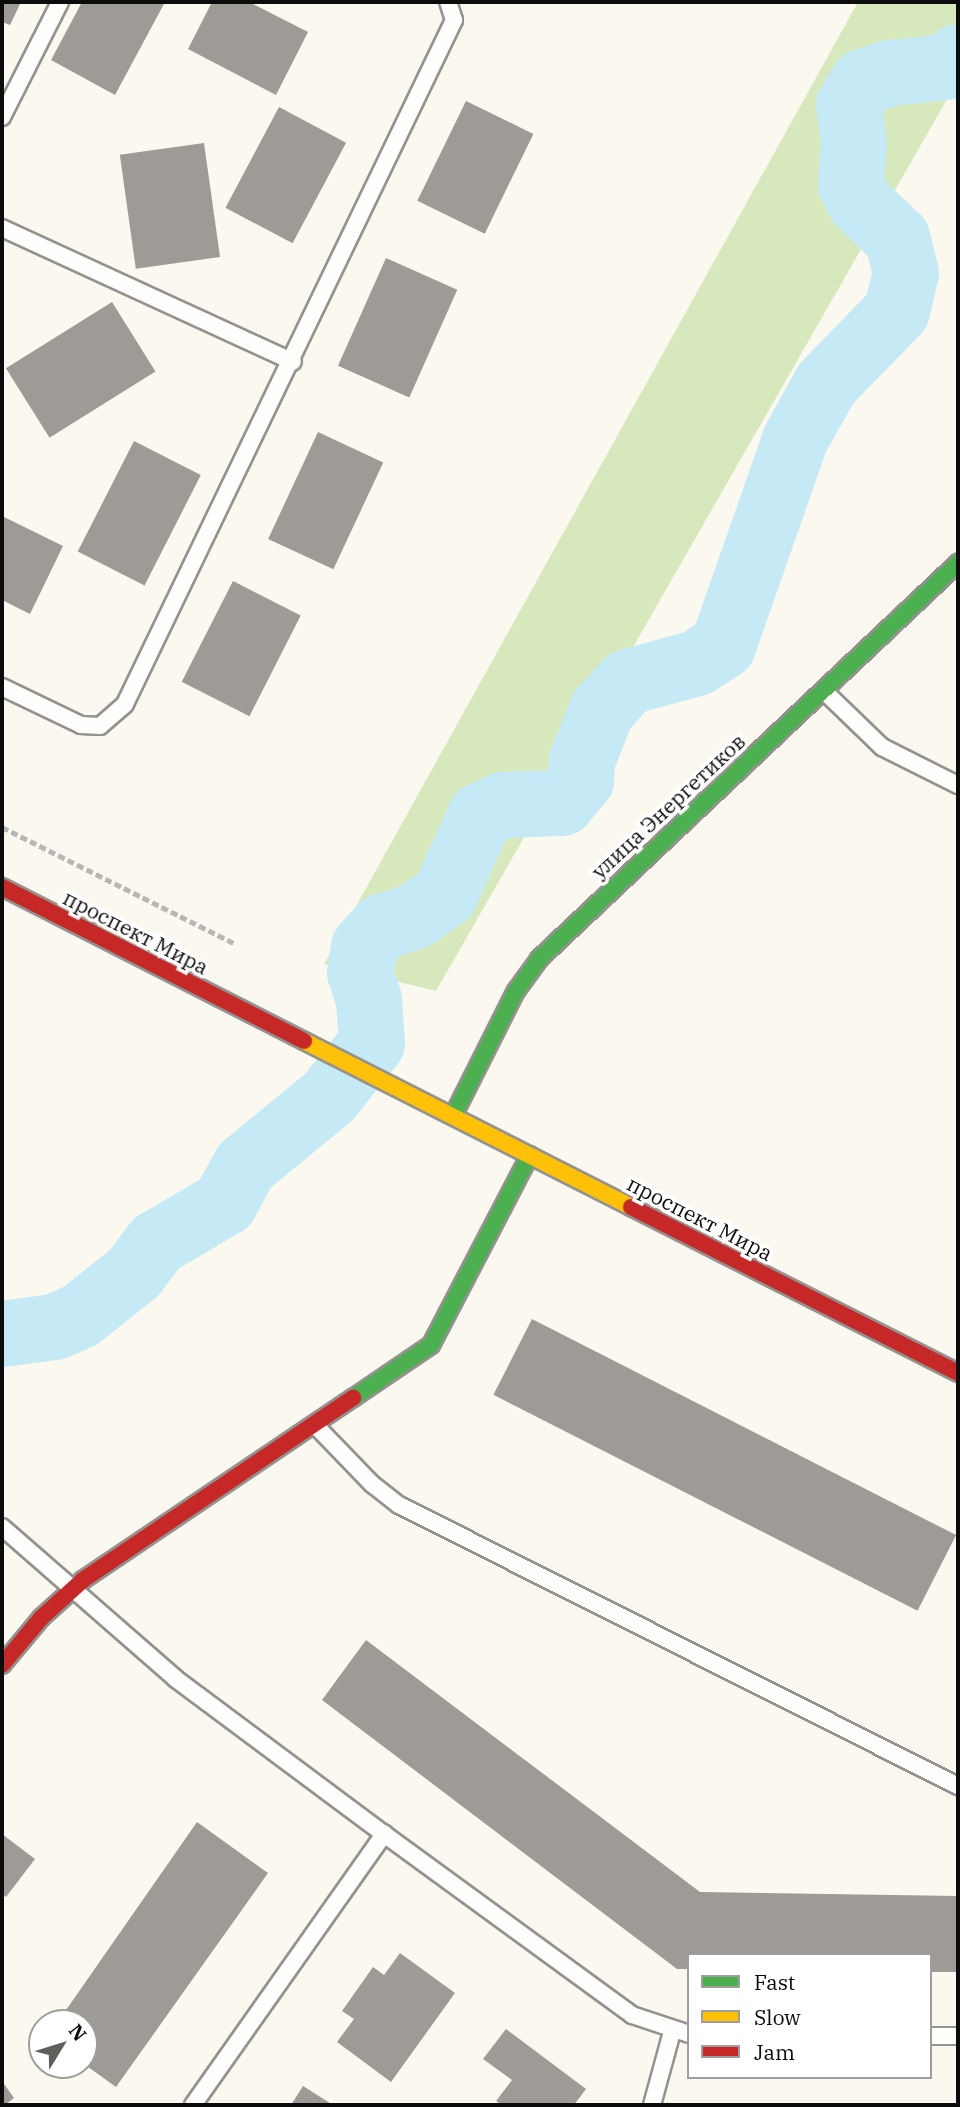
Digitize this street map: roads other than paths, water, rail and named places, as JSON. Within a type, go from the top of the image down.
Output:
[{"type":"street","name":"улица Энергетиков","points":[[453,1116],[516,992],[539,960],[958,563]]},
{"type":"street","name":"проспект Мира","points":[[2,887],[958,1373]]},
{"type":"street","points":[[2,1665],[70,1591],[431,1345],[530,1155]]},
{"type":"lane","points":[[2,117],[60,2]]},
{"type":"lane","points":[[2,687],[81,725],[100,726],[125,704],[293,362],[454,20],[448,2]]},
{"type":"lane","points":[[2,228],[293,362]]},
{"type":"lane","points":[[822,689],[882,747],[958,785]]},
{"type":"lane","points":[[315,1425],[372,1484],[399,1505],[958,1786]]},
{"type":"lane","points":[[2,1527],[70,1591],[176,1679],[384,1834],[632,2015],[672,2032],[687,2035]]},
{"type":"lane","points":[[193,2105],[384,1834]]},
{"type":"lane","points":[[652,2105],[672,2032]]},
{"type":"lane","points":[[932,2036],[958,2036]]},
{"type":"waterway","points":[[2,1334],[55,1327],[80,1316],[134,1273],[157,1243],[225,1203],[245,1166],[329,1097],[372,1043],[369,1000],[360,973],[364,947],[382,927],[415,916],[445,895],[480,816],[503,805],[562,803],[581,780],[582,761],[602,710],[628,682],[697,663],[723,646],[796,438],[826,384],[897,311],[906,273],[897,238],[861,204],[851,185],[854,146],[849,105],[863,82],[890,73],[947,67],[958,57]]}]
